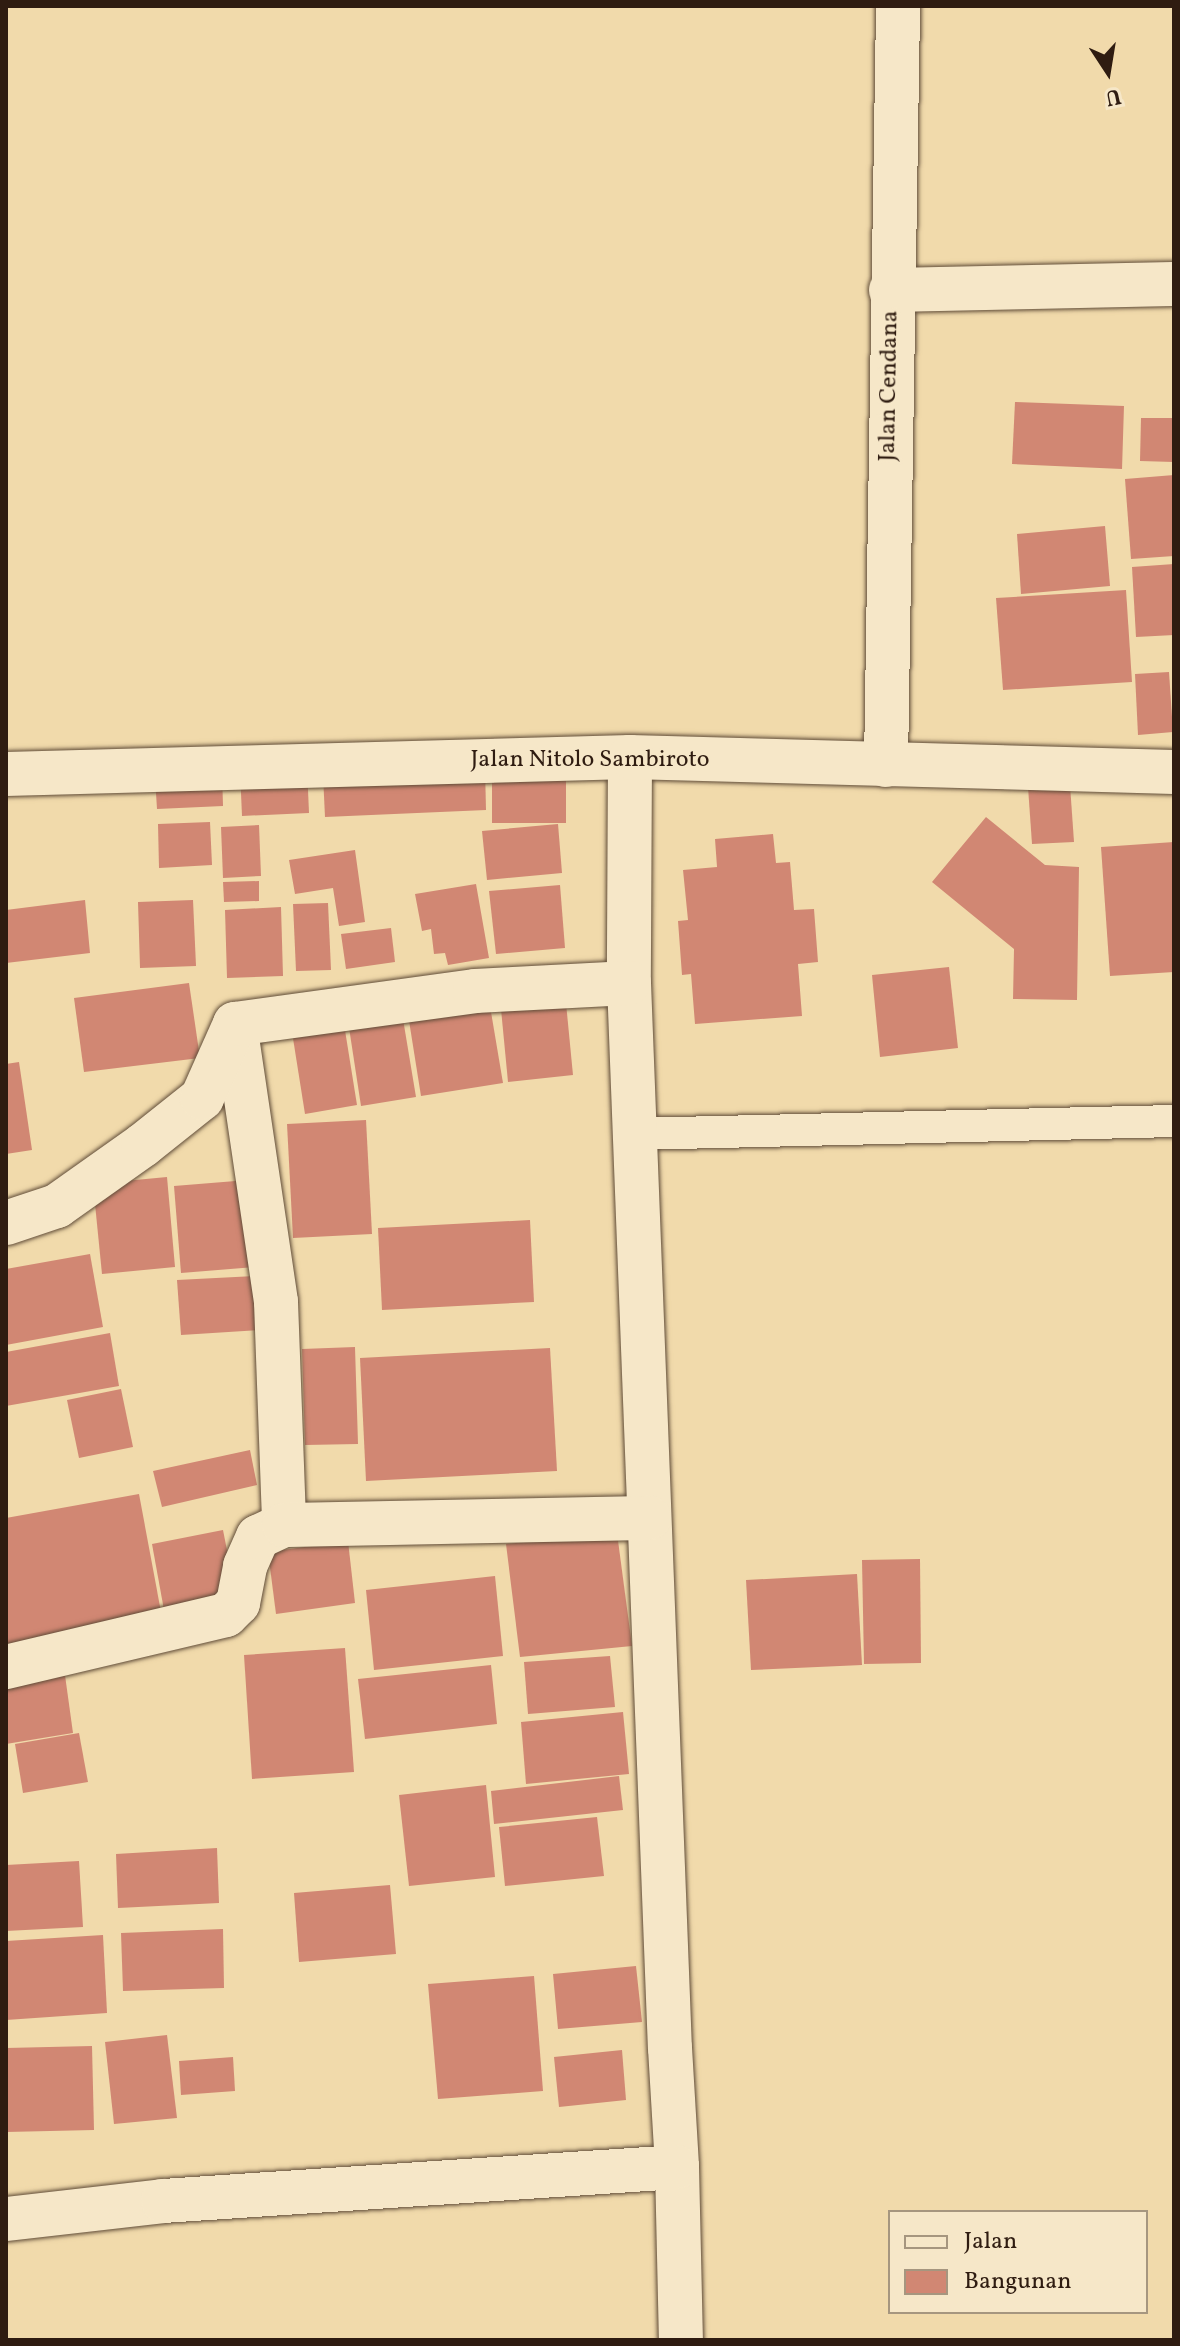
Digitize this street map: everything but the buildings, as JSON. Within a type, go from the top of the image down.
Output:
[{"type":"street","name":"Jalan Cendana","points":[[886,765],[891,290],[898,6]]},
{"type":"street","points":[[891,290],[1174,284]]},
{"type":"street","points":[[630,757],[629,983],[677,2167],[681,2340]]},
{"type":"street","name":"Jalan Nitolo Sambiroto","points":[[6,774],[630,757],[1174,772]]},
{"type":"street","points":[[235,1024],[475,991],[629,983]]},
{"type":"street","points":[[6,1223],[57,1206],[143,1145],[202,1098],[235,1024]]},
{"type":"street","points":[[235,1024],[276,1302],[284,1525]]},
{"type":"street","points":[[6,1667],[226,1615],[238,1603],[245,1566],[258,1537],[284,1525],[649,1518]]},
{"type":"street","points":[[6,2219],[163,2201],[677,2167]]},
{"type":"lane","points":[[635,1134],[1174,1121]]}]
